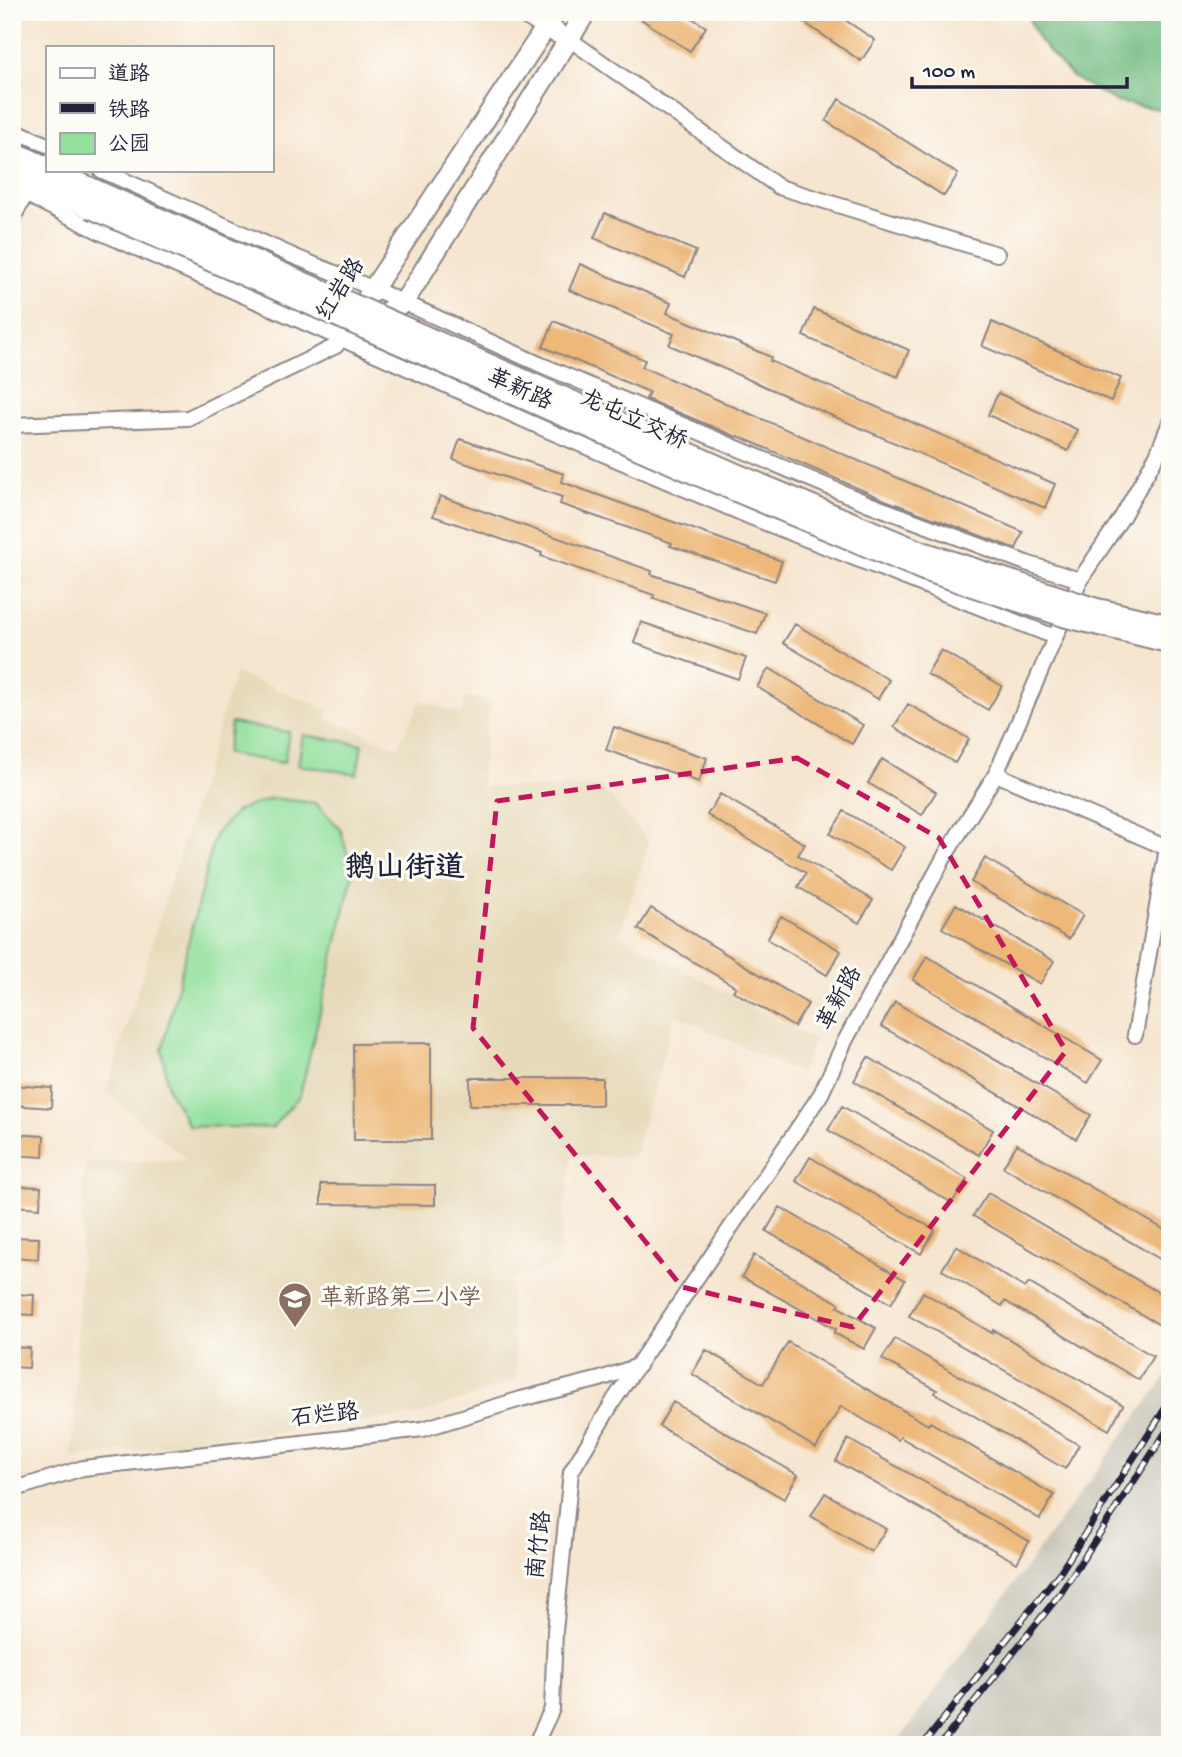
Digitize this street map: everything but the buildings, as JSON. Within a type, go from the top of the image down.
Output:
[{"type":"main road","points":[[522,12],[550,20],[569,39]]},
{"type":"main road","points":[[341,338],[404,302],[569,39],[579,15]]},
{"type":"main road","name":"红岩路","points":[[341,338],[550,20]]},
{"type":"main road","points":[[12,151],[46,167]]},
{"type":"main road","name":"革新路","points":[[12,172],[29,188],[94,199]]},
{"type":"main road","points":[[55,172],[94,199]]},
{"type":"main road","name":"龙屯立交桥","points":[[94,199],[918,550],[1095,608],[1170,625]]},
{"type":"main road","name":"龙屯立交桥","points":[[94,199],[699,476],[922,570],[1065,617],[1170,643]]},
{"type":"street","points":[[569,39],[779,187],[997,254]]},
{"type":"street","points":[[12,129],[46,145]]},
{"type":"street","name":"革新路","points":[[105,172],[539,364],[869,504],[1026,563],[1080,580],[996,774],[940,866],[845,1041],[821,1094],[638,1366]]},
{"type":"street","name":"革新路","points":[[12,184],[29,188],[100,232],[547,430],[753,518],[1055,638]]},
{"type":"street","points":[[12,219],[29,188]]},
{"type":"street","name":"红岩路","points":[[12,425],[188,418],[337,346],[341,338]]},
{"type":"street","points":[[1080,580],[1122,517],[1151,466],[1170,422]]},
{"type":"street","points":[[996,774],[1167,848],[1135,1035]]},
{"type":"street","name":"石烂路","points":[[12,1490],[83,1468],[423,1429],[638,1366]]},
{"type":"street","name":"南竹路","points":[[535,1745],[552,1709],[555,1631],[571,1472],[614,1400],[638,1366]]},
{"type":"highlighted area","points":[[797,758],[939,838],[1066,1051],[853,1327],[682,1287],[473,1028],[497,801]]},
{"type":"shaded area","points":[[235,673],[329,710],[327,719],[398,747],[421,701],[461,714],[466,696],[493,703],[487,721],[481,787],[602,788],[649,842],[620,935],[814,1040],[801,1074],[675,1014],[634,1156],[572,1156],[558,1267],[509,1279],[517,1380],[418,1415],[72,1458],[85,1162],[188,1160],[106,1092]]},
{"type":"shaded area","points":[[1170,1371],[1170,1745],[895,1745],[1050,1534]]},
{"type":"green space","points":[[1026,12],[1170,12],[1170,111],[1117,102],[1072,77],[1038,39]]},
{"type":"green space","points":[[231,723],[289,732],[284,763],[226,754]]},
{"type":"green space","points":[[303,735],[362,744],[357,774],[298,765]]},
{"type":"green space","points":[[272,798],[315,803],[340,828],[353,874],[300,1095],[272,1128],[189,1126],[168,1089],[162,1050],[215,834],[238,810]]},
{"type":"railway","points":[[923,1745],[1061,1571],[1170,1401]]},
{"type":"railway","points":[[940,1745],[1060,1594],[1170,1426]]},
{"type":"place","name":"革新路第二小学","points":[[295,1329]]},
{"type":"district","name":"鹅山街道","points":[[405,870]]}]
